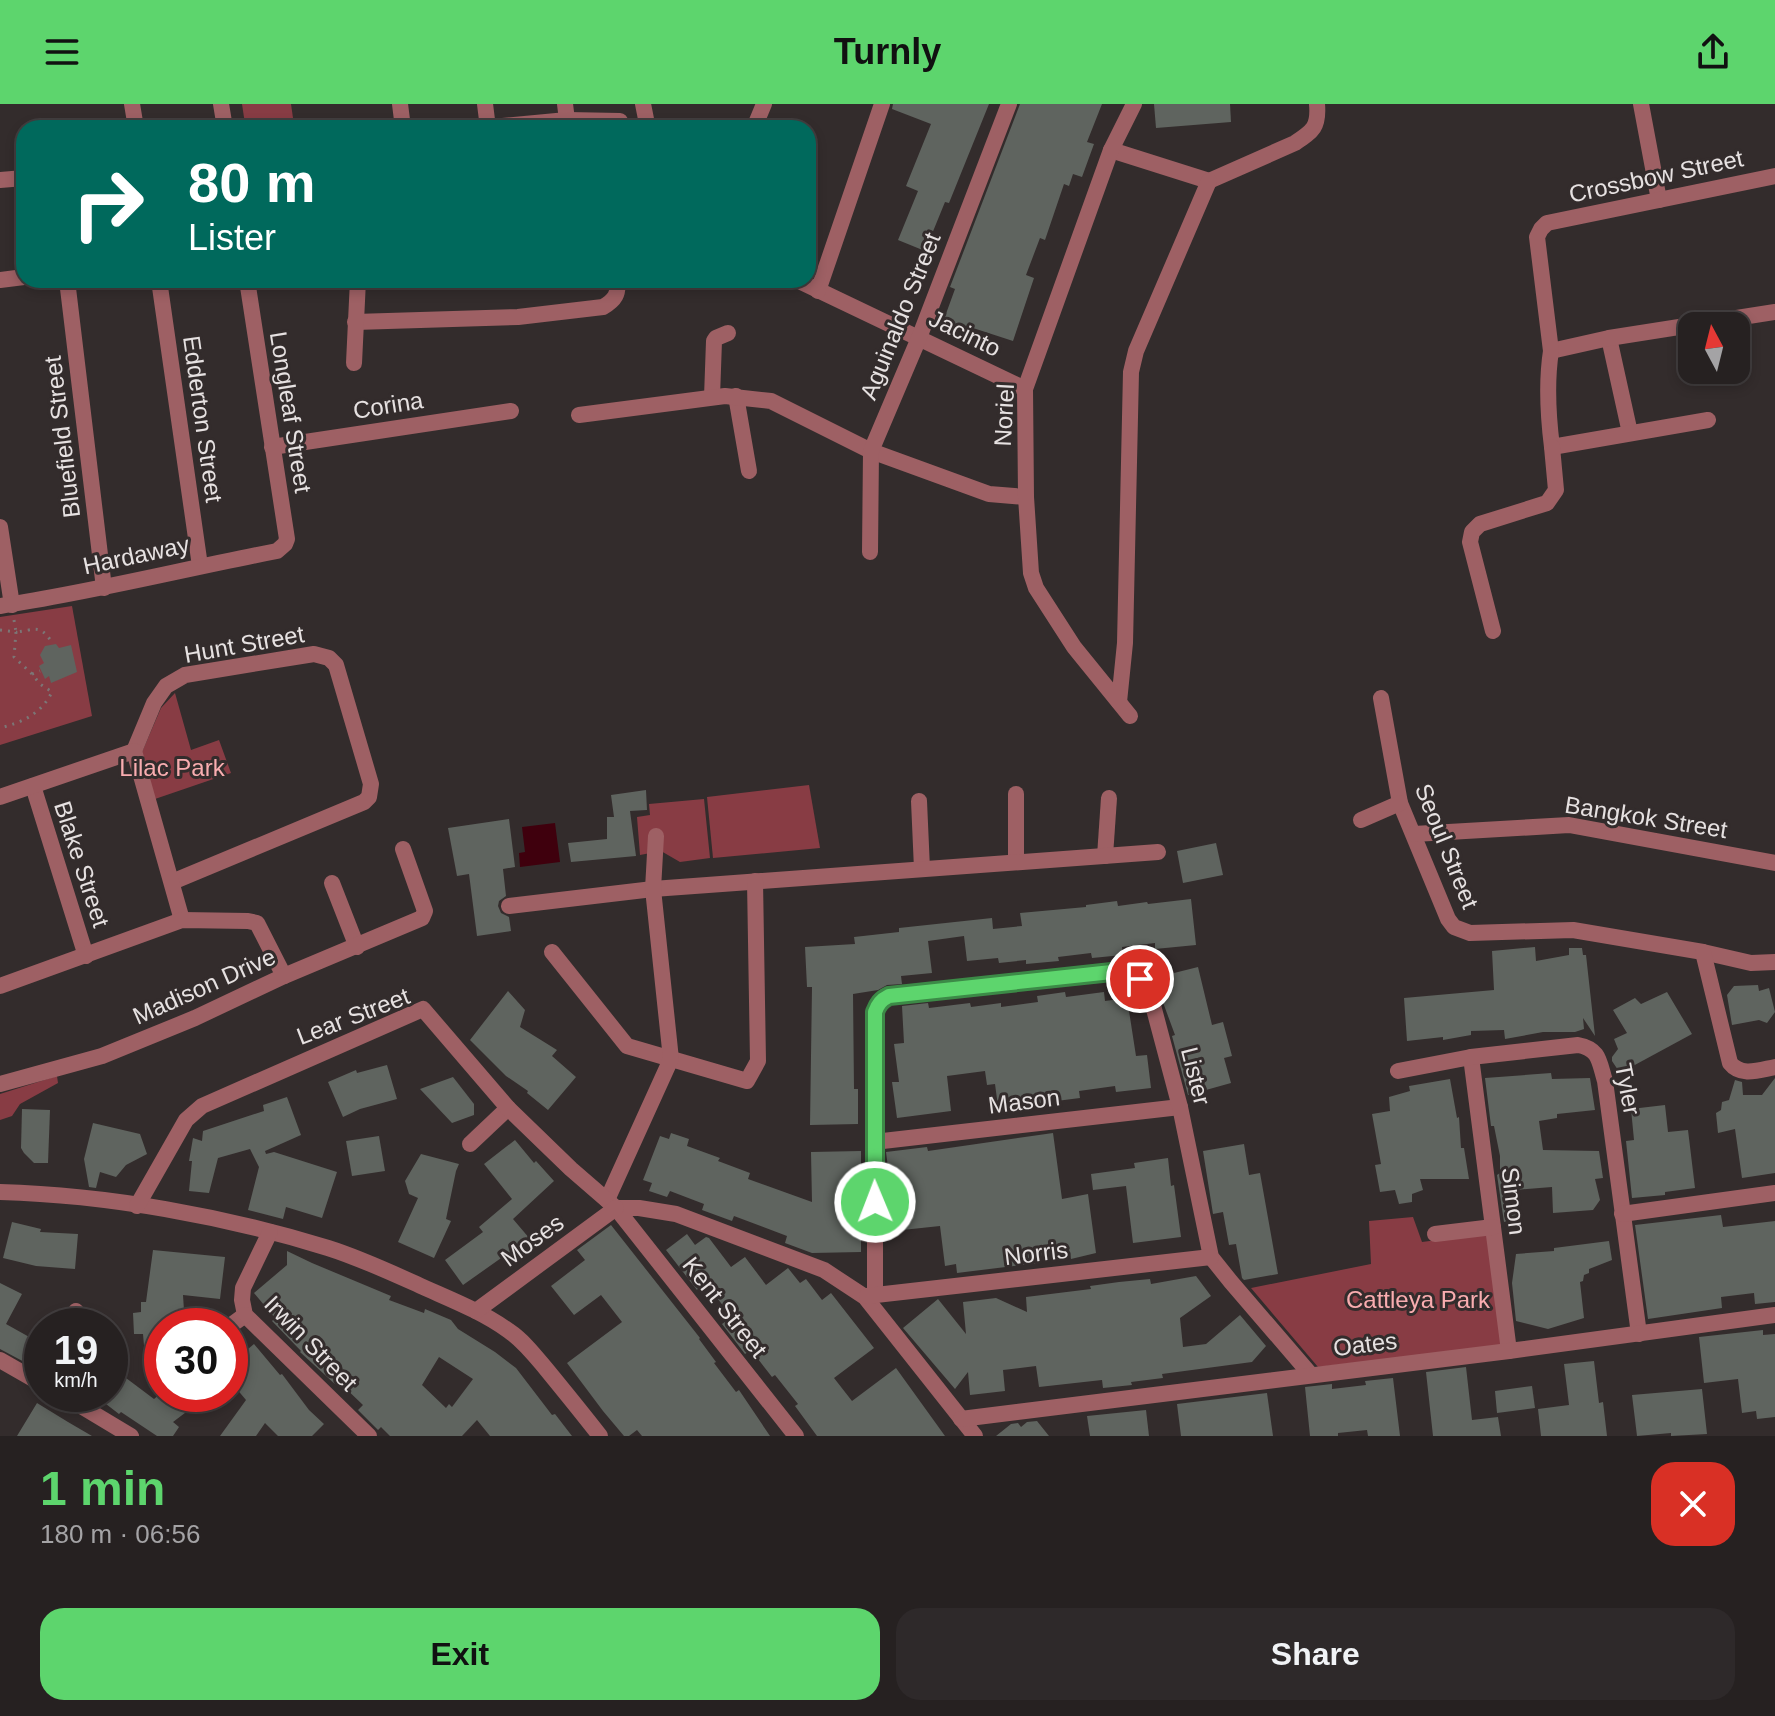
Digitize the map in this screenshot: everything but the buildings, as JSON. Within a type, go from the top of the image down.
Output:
[{"type":"street","points":[[818,291],[882,104]]},
{"type":"street","name":"Aguinaldo Street","points":[[870,552],[871,451],[919,338],[1009,104]]},
{"type":"street","name":"Noriel","points":[[1134,104],[1111,150],[1025,389],[1026,497],[1031,573],[1036,588],[1074,647],[1125,709],[1131,372],[1136,351],[1209,181]]},
{"type":"street","points":[[1111,150],[1209,181],[1308,135],[1318,118],[1317,104]]},
{"type":"street","points":[[1641,104],[1659,200]]},
{"type":"street","points":[[527,120],[566,112],[614,120]]},
{"type":"street","name":"Crossbow Street","points":[[1551,351],[1537,237],[1547,223],[1775,176]]},
{"type":"street","name":"Bluefield Street","points":[[68,288],[104,588]]},
{"type":"street","name":"Edderton Street","points":[[160,288],[200,566]]},
{"type":"street","name":"Longleaf Street","points":[[248,288],[287,539],[281,549]]},
{"type":"street","points":[[354,363],[357,288]]},
{"type":"street","points":[[355,322],[518,317],[603,307],[614,301],[618,288]]},
{"type":"street","name":"Jacinto","points":[[812,288],[1025,389]]},
{"type":"street","points":[[1493,631],[1470,542],[1472,532],[1480,524],[1547,503],[1556,490],[1549,405],[1551,351],[1609,338],[1775,312]]},
{"type":"street","points":[[712,397],[714,341],[728,333]]},
{"type":"street","points":[[1609,338],[1630,433]]},
{"type":"street","points":[[736,396],[749,471]]},
{"type":"street","points":[[579,415],[712,397],[736,396],[771,401],[871,451],[989,494],[1026,497]]},
{"type":"street","name":"Corina","points":[[272,447],[511,411]]},
{"type":"street","points":[[1552,447],[1708,420]]},
{"type":"street","points":[[0,527],[6,606]]},
{"type":"street","name":"Hardaway","points":[[6,606],[281,549]]},
{"type":"street","name":"Hunt Street","points":[[134,751],[154,703],[166,686],[185,675],[314,654],[329,658],[336,665],[371,784],[369,797],[364,802],[172,882]]},
{"type":"street","name":"Seoul Street","points":[[1381,698],[1400,803],[1454,927],[1470,933],[1573,930],[1751,963],[1775,962]]},
{"type":"street","points":[[0,797],[134,751],[182,920]]},
{"type":"street","name":"Blake Street","points":[[33,786],[86,956]]},
{"type":"street","points":[[1016,794],[1016,862]]},
{"type":"street","points":[[1105,856],[1109,798]]},
{"type":"street","points":[[919,801],[922,869]]},
{"type":"street","points":[[1361,820],[1400,803]]},
{"type":"street","name":"Bangkok Street","points":[[1414,834],[1569,825],[1775,863]]},
{"type":"street","points":[[656,836],[653,889],[671,1059],[611,1204],[676,1214],[824,1270],[870,1296],[975,1436]]},
{"type":"street","name":"Madison Drive","points":[[0,1084],[102,1056],[422,918],[425,911],[403,849]]},
{"type":"street","points":[[509,906],[653,889],[1158,852]]},
{"type":"street","points":[[552,952],[627,1046],[747,1081],[758,1061],[755,881]]},
{"type":"street","points":[[332,883],[357,947]]},
{"type":"street","points":[[0,986],[182,920],[257,923],[284,976]]},
{"type":"street","points":[[1703,952],[1730,1063],[1737,1070],[1746,1072],[1775,1067]]},
{"type":"street","name":"Lister","points":[[870,1296],[877,1005],[889,996],[1121,971],[1140,979],[1150,994],[1180,1107],[1211,1257],[1311,1375]]},
{"type":"street","name":"Lear Street","points":[[137,1206],[186,1120],[202,1106],[423,1009],[508,1108],[611,1204]]},
{"type":"street","name":"Tyler","points":[[1398,1071],[1471,1057],[1578,1045],[1587,1047],[1597,1055],[1605,1081],[1639,1334]]},
{"type":"street","name":"Simon","points":[[1471,1057],[1509,1351]]},
{"type":"street","name":"Mason","points":[[874,1142],[1180,1107]]},
{"type":"street","points":[[470,1144],[508,1108]]},
{"type":"street","points":[[0,1192],[66,1197],[207,1218],[330,1249],[378,1267],[476,1311],[511,1332],[534,1354],[600,1436]]},
{"type":"street","points":[[1622,1214],[1775,1193]]},
{"type":"street","name":"Moses","points":[[476,1311],[611,1204]]},
{"type":"street","name":"Kent Street","points":[[611,1204],[796,1436]]},
{"type":"street","points":[[1435,1234],[1493,1227]]},
{"type":"street","name":"Irwin Street","points":[[244,1308],[243,1288],[270,1232]]},
{"type":"street","name":"Norris","points":[[870,1296],[1211,1257]]},
{"type":"street","name":"Oates","points":[[961,1419],[1775,1315]]},
{"type":"street","name":"Irwin Street","points":[[248,1318],[369,1436]]},
{"type":"street","points":[[0,1360],[24,1373]]},
{"type":"street","points":[[91,1412],[131,1436]]},
{"type":"path","points":[[0,728],[35,715],[52,692],[14,657],[16,632],[6,606]]},
{"type":"path","points":[[0,630],[16,632],[37,629],[45,632],[51,641]]},
{"type":"path","points":[[32,674],[40,671]]},
{"type":"green space","points":[[242,104],[291,104],[293,118],[244,120]]},
{"type":"green space","points":[[72,606],[92,716],[0,745],[0,617]]},
{"type":"green space","name":"Lilac Park","points":[[175,693],[191,750],[219,740],[231,773],[155,799],[142,752],[161,708]]},
{"type":"green space","points":[[809,785],[820,848],[713,858],[707,797]]},
{"type":"green space","points":[[704,799],[710,858],[680,862],[661,851],[640,855],[637,817],[650,815],[649,804]]},
{"type":"green space","points":[[57,1076],[58,1083],[20,1104],[12,1116],[0,1120],[0,1094]]},
{"type":"green space","name":"Cattleya Park","points":[[1413,1217],[1422,1242],[1490,1233],[1504,1346],[1318,1367],[1251,1288],[1371,1264],[1369,1221]]},
{"type":"shaded area","points":[[555,823],[560,862],[520,867],[519,853],[525,852],[522,827]]},
{"type":"route","points":[[875,1202],[875,1012],[883,999],[1121,971],[1140,979]]}]
